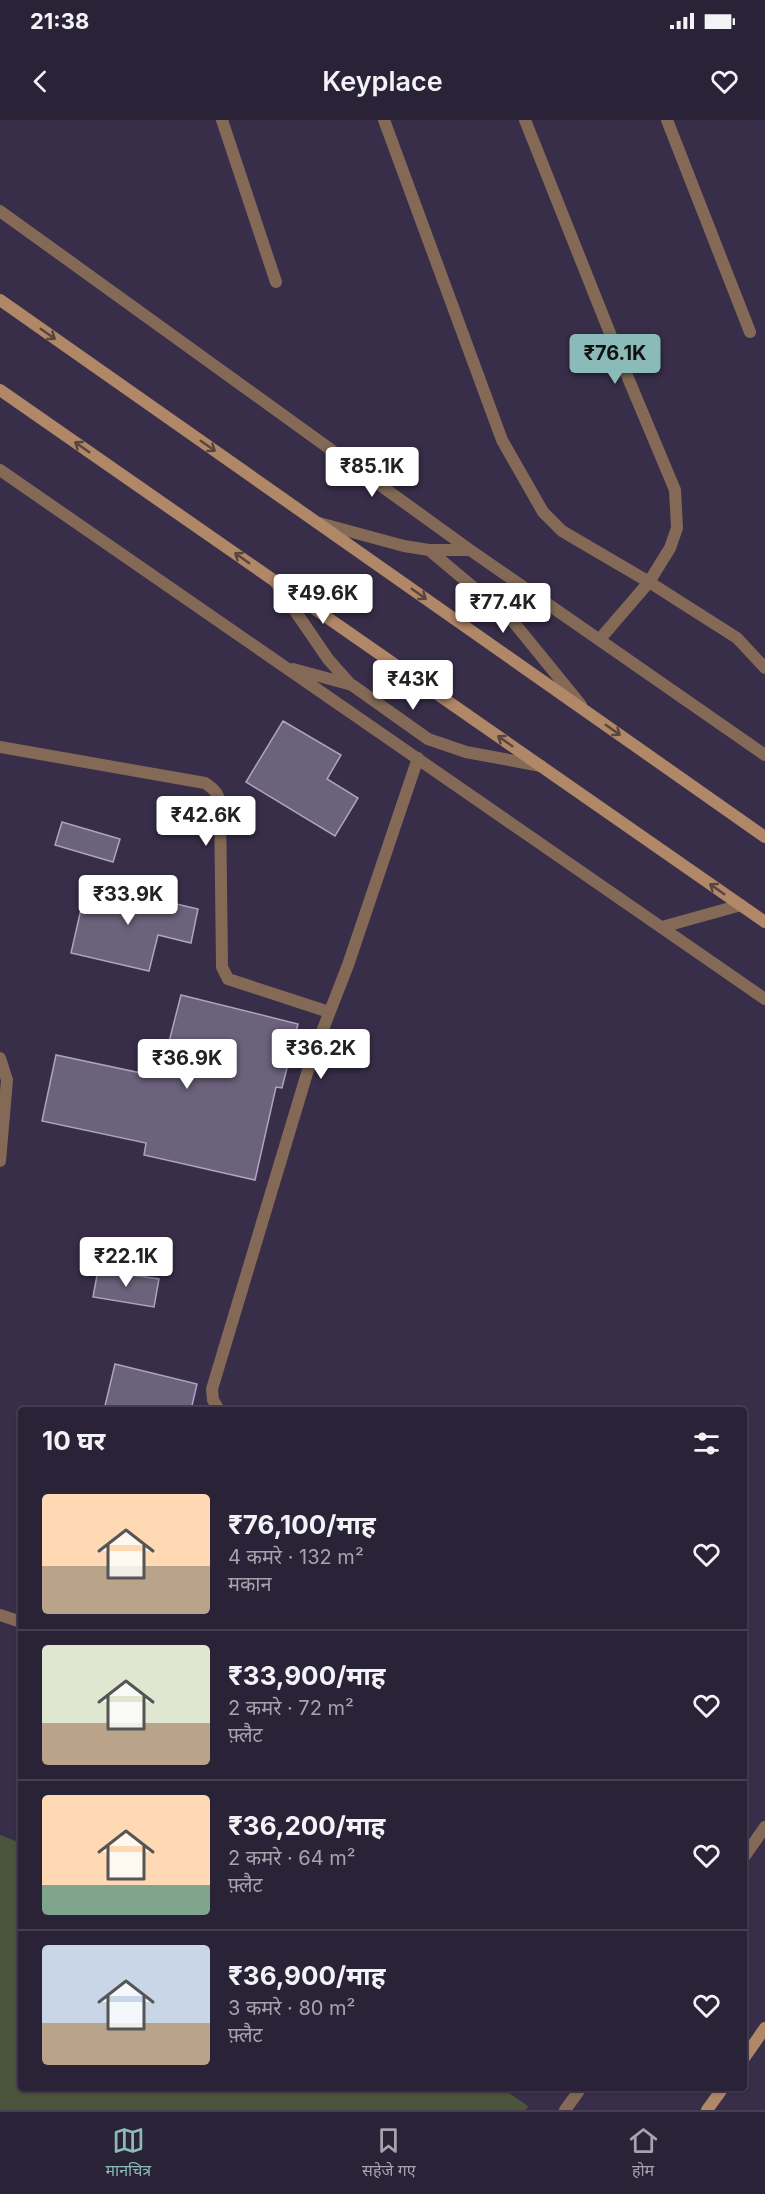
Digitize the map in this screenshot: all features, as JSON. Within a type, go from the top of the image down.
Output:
[{"type":"street","points":[[222,120],[276,282]]},
{"type":"street","points":[[384,120],[502,440],[543,512],[562,531],[649,582],[737,638],[765,668]]},
{"type":"street","points":[[525,120],[675,490],[677,528],[670,548],[649,582],[600,639]]},
{"type":"street","points":[[667,120],[750,332]]},
{"type":"street","points":[[0,211],[470,550],[765,755]]},
{"type":"street","points":[[0,300],[765,837]]},
{"type":"street","points":[[0,390],[765,922]]},
{"type":"street","points":[[0,470],[765,999]]},
{"type":"street","points":[[317,522],[404,546],[429,550],[470,550]]},
{"type":"street","points":[[429,550],[511,619],[584,710]]},
{"type":"street","points":[[274,581],[328,659],[352,685],[428,739],[466,752],[542,767]]},
{"type":"street","points":[[285,667],[352,685]]},
{"type":"street","points":[[0,747],[205,783],[212,788],[218,793],[220,803],[222,967],[224,973],[228,979],[328,1012]]},
{"type":"street","points":[[217,1407],[213,1400],[212,1389],[304,1082],[328,1012],[348,965],[418,758]]},
{"type":"street","points":[[662,927],[741,905]]},
{"type":"street","points":[[0,1058],[7,1080],[0,1161]]},
{"type":"street","points":[[0,1615],[18,1621]]},
{"type":"street","points":[[747,1853],[765,1827]]},
{"type":"street","points":[[747,2054],[765,2028]]},
{"type":"street","points":[[565,2110],[579,2091]]},
{"type":"street","points":[[707,2110],[721,2091]]},
{"type":"green space","points":[[0,1835],[18,1842],[18,2091],[506,2091],[528,2106],[526,2110],[0,2110]]},
{"type":"building","points":[[283,721],[341,755],[327,779],[358,798],[335,836],[246,782]]},
{"type":"building","points":[[62,822],[120,839],[113,862],[55,845]]},
{"type":"building","points":[[87,883],[198,909],[191,943],[158,935],[149,971],[71,953]]},
{"type":"building","points":[[181,995],[298,1024],[282,1088],[276,1087],[255,1180],[144,1155],[146,1143],[42,1121],[56,1055],[160,1077]]},
{"type":"building","points":[[98,1270],[159,1279],[154,1307],[93,1297]]},
{"type":"building","points":[[115,1364],[197,1384],[192,1407],[105,1407]]}]
